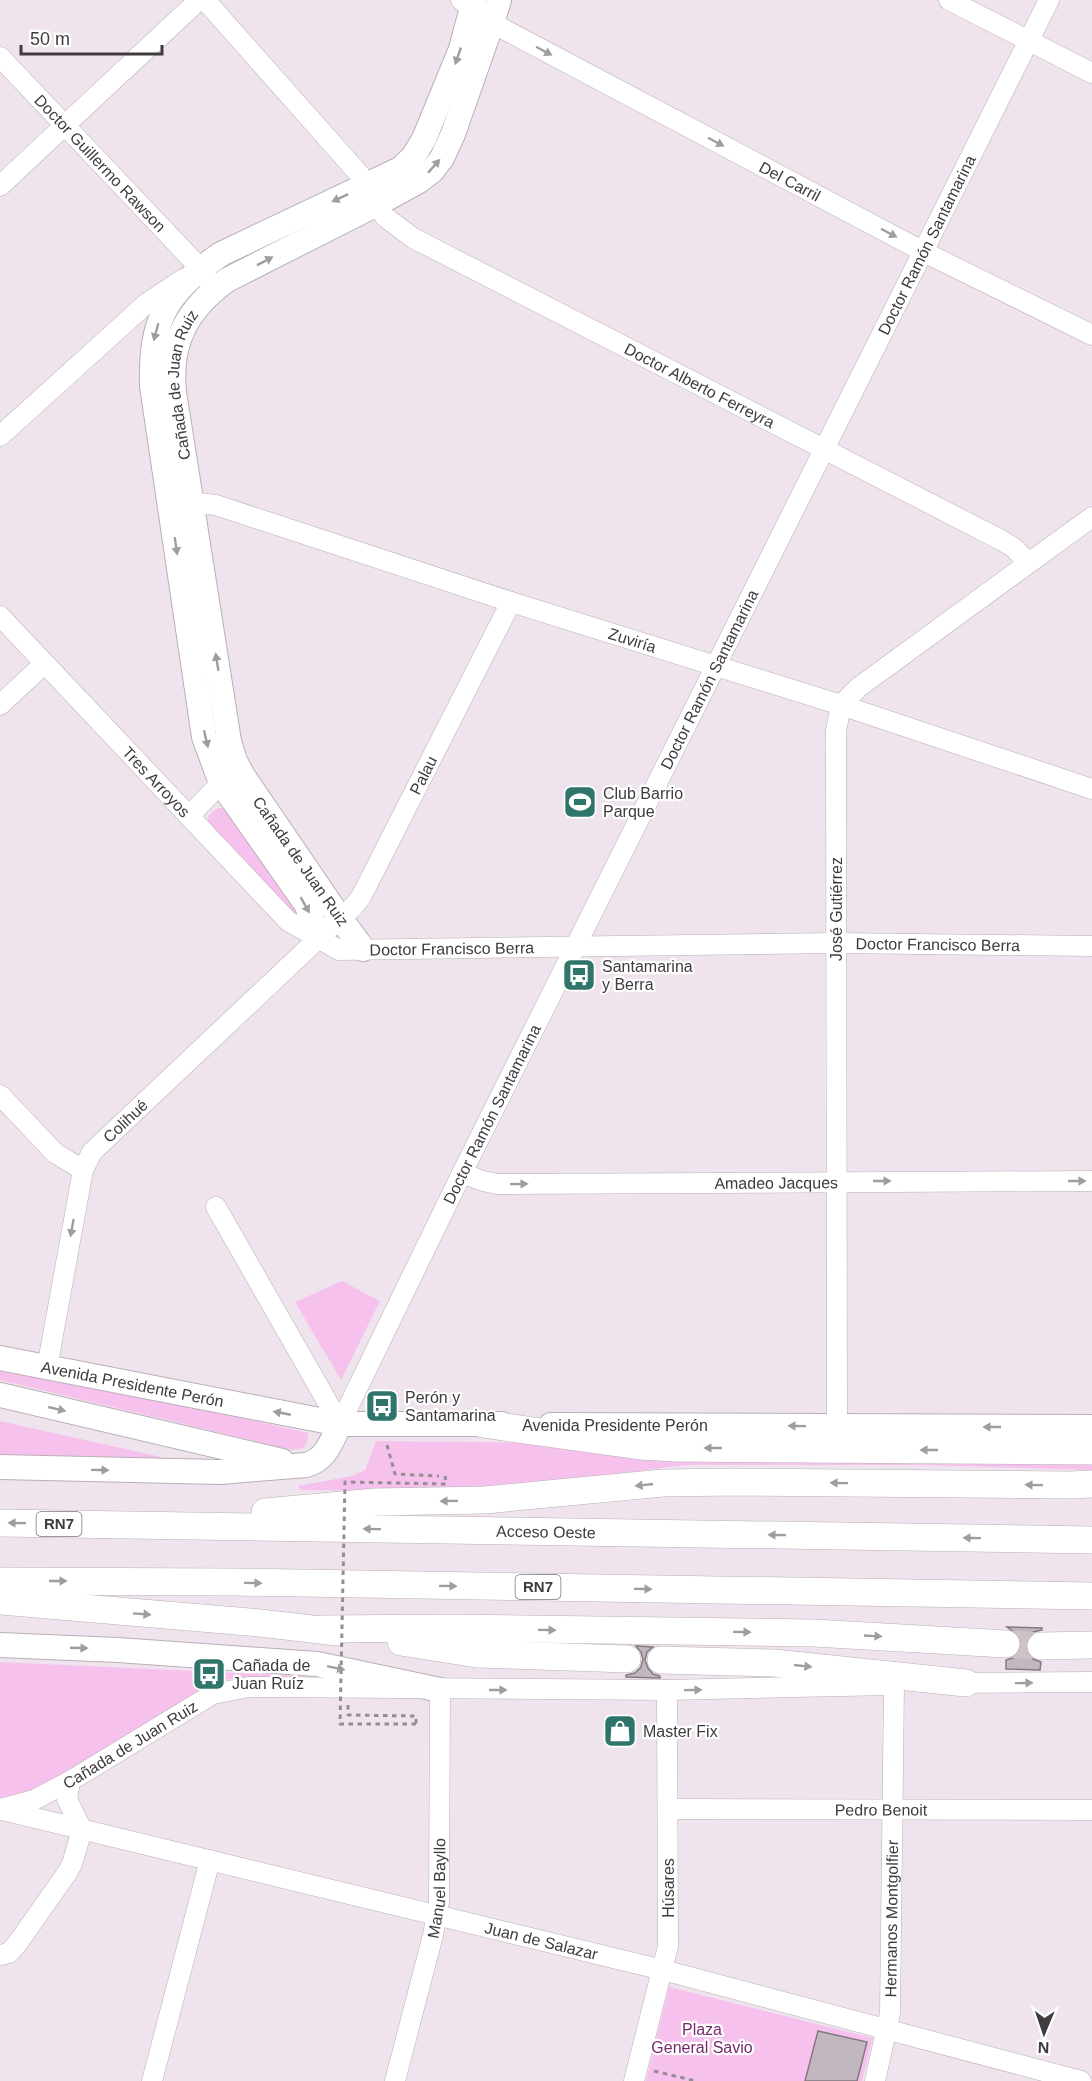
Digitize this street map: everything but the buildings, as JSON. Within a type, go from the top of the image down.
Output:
[{"type":"highway","points":[[483,1425],[640,1446],[674,1448],[1092,1451]]},
{"type":"highway","points":[[117,1524],[375,1502],[485,1500],[663,1483],[1092,1484]]},
{"type":"highway","name":"Acceso Oeste","points":[[0,1523],[1092,1540]]},
{"type":"highway","name":"RN7","points":[[0,1581],[245,1582],[1092,1596]]},
{"type":"highway","points":[[0,1601],[321,1629],[477,1654],[627,1659]]},
{"type":"highway","points":[[321,1629],[453,1628],[814,1633],[1006,1644]]},
{"type":"highway","points":[[1041,1646],[1092,1645]]},
{"type":"highway","points":[[660,1660],[774,1663],[966,1683]]},
{"type":"main road","name":"Cañada de Juan Ruiz","points":[[363,949],[243,776],[235,761],[229,741],[181,501],[152,386],[153,347],[164,308],[176,290],[200,268],[221,254],[372,195],[419,181],[432,171],[442,158],[453,134],[499,0]]},
{"type":"main road","name":"Cañada de Juan Ruiz","points":[[320,938],[306,904],[221,783],[204,737],[171,371],[181,332],[194,310],[214,290],[227,280],[372,195],[413,158],[424,139],[461,50],[469,3]]},
{"type":"main road","name":"Avenida Presidente Perón","points":[[0,1358],[340,1425],[1092,1427]]},
{"type":"main road","points":[[0,1395],[299,1464]]},
{"type":"main road","points":[[0,1467],[219,1472],[265,1470],[310,1464],[321,1458],[340,1425]]},
{"type":"main road","points":[[0,1645],[130,1650],[317,1664],[440,1690]]},
{"type":"street","points":[[0,186],[199,0]]},
{"type":"street","name":"Doctor Alberto Ferreyra","points":[[205,0],[360,175],[385,217],[413,238],[1001,540],[1014,548],[1028,562]]},
{"type":"street","points":[[949,0],[1092,73]]},
{"type":"street","name":"Doctor Ramón Santamarina","points":[[340,1425],[462,1173],[1049,0]]},
{"type":"street","name":"Del Carril","points":[[469,3],[492,23],[924,252],[1092,336]]},
{"type":"street","name":"Doctor Guillermo Rawson","points":[[0,57],[200,268],[214,290]]},
{"type":"street","points":[[0,436],[147,303],[200,268]]},
{"type":"street","name":"Zuviría","points":[[181,501],[216,505],[510,602],[841,705],[1092,789]]},
{"type":"street","points":[[841,705],[859,687],[1092,517]]},
{"type":"street","name":"Palau","points":[[320,938],[353,908],[361,897],[510,602]]},
{"type":"street","name":"Tres Arroyos","points":[[0,616],[288,921],[320,938]]},
{"type":"street","points":[[0,705],[44,664]]},
{"type":"street","name":"José Gutiérrez","points":[[837,1427],[836,731],[841,705]]},
{"type":"street","points":[[189,816],[221,783]]},
{"type":"street","name":"Doctor Francisco Berra","points":[[320,938],[339,950],[835,943],[1092,946]]},
{"type":"street","name":"Colihué","points":[[47,1368],[82,1170],[92,1152],[320,938]]},
{"type":"street","points":[[0,1095],[54,1153],[82,1170]]},
{"type":"street","name":"Amadeo Jacques","points":[[462,1173],[483,1182],[497,1184],[1092,1181]]},
{"type":"street","points":[[216,1207],[340,1425]]},
{"type":"street","points":[[440,1690],[667,1690],[1092,1682]]},
{"type":"street","name":"Hermanos Montgolfier","points":[[875,2081],[890,2013],[894,1685]]},
{"type":"street","name":"Cañada de Juan Ruiz","points":[[0,1809],[34,1800],[70,1781],[213,1694],[249,1687],[440,1690]]},
{"type":"street","name":"Manuel Bayllo","points":[[395,2081],[437,1916],[440,1690]]},
{"type":"street","name":"Húsares","points":[[636,2074],[668,1946],[667,1690]]},
{"type":"street","points":[[0,1956],[9,1953],[17,1944],[72,1864],[82,1830],[68,1799],[70,1781]]},
{"type":"street","name":"Juan de Salazar","points":[[0,1809],[663,1970],[1081,2081]]},
{"type":"street","name":"Pedro Benoit","points":[[669,1809],[1092,1810]]},
{"type":"street","points":[[152,2081],[210,1860]]},
{"type":"path","points":[[348,1688],[348,1714],[416,1716],[416,1724],[340,1724],[345,1482],[446,1484],[445,1476],[395,1474],[386,1442],[385,1425]]},
{"type":"path","points":[[636,2074],[696,2081]]},
{"type":"green space","points":[[218,808],[224,808],[297,910],[293,915],[209,826],[208,817]]},
{"type":"green space","points":[[342,1281],[380,1301],[341,1380],[295,1302]]},
{"type":"green space","points":[[0,1371],[188,1406],[308,1433],[308,1439],[304,1448],[292,1450],[0,1380]]},
{"type":"green space","points":[[0,1421],[161,1457],[161,1464],[0,1455]]},
{"type":"green space","points":[[376,1441],[543,1443],[1092,1464],[1092,1470],[919,1465],[685,1465],[555,1482],[398,1491],[300,1490],[298,1486],[352,1476],[365,1470]]},
{"type":"green space","points":[[0,1662],[306,1676],[233,1678],[208,1685],[51,1789],[0,1803]]},
{"type":"green space","name":"Plaza General Savio","points":[[669,1987],[873,2038],[862,2081],[646,2081]]},
{"type":"tunnel","points":[[1006,1644],[1041,1646]]},
{"type":"place","name":"Club Barrio Parque","points":[[580,802]]},
{"type":"place","name":"Santamarina y Berra","points":[[579,975]]},
{"type":"place","name":"Perón y Santamarina","points":[[382,1406]]},
{"type":"place","name":"Cañada de Juan Ruíz","points":[[209,1674]]},
{"type":"place","name":"Master Fix","points":[[620,1731]]}]
